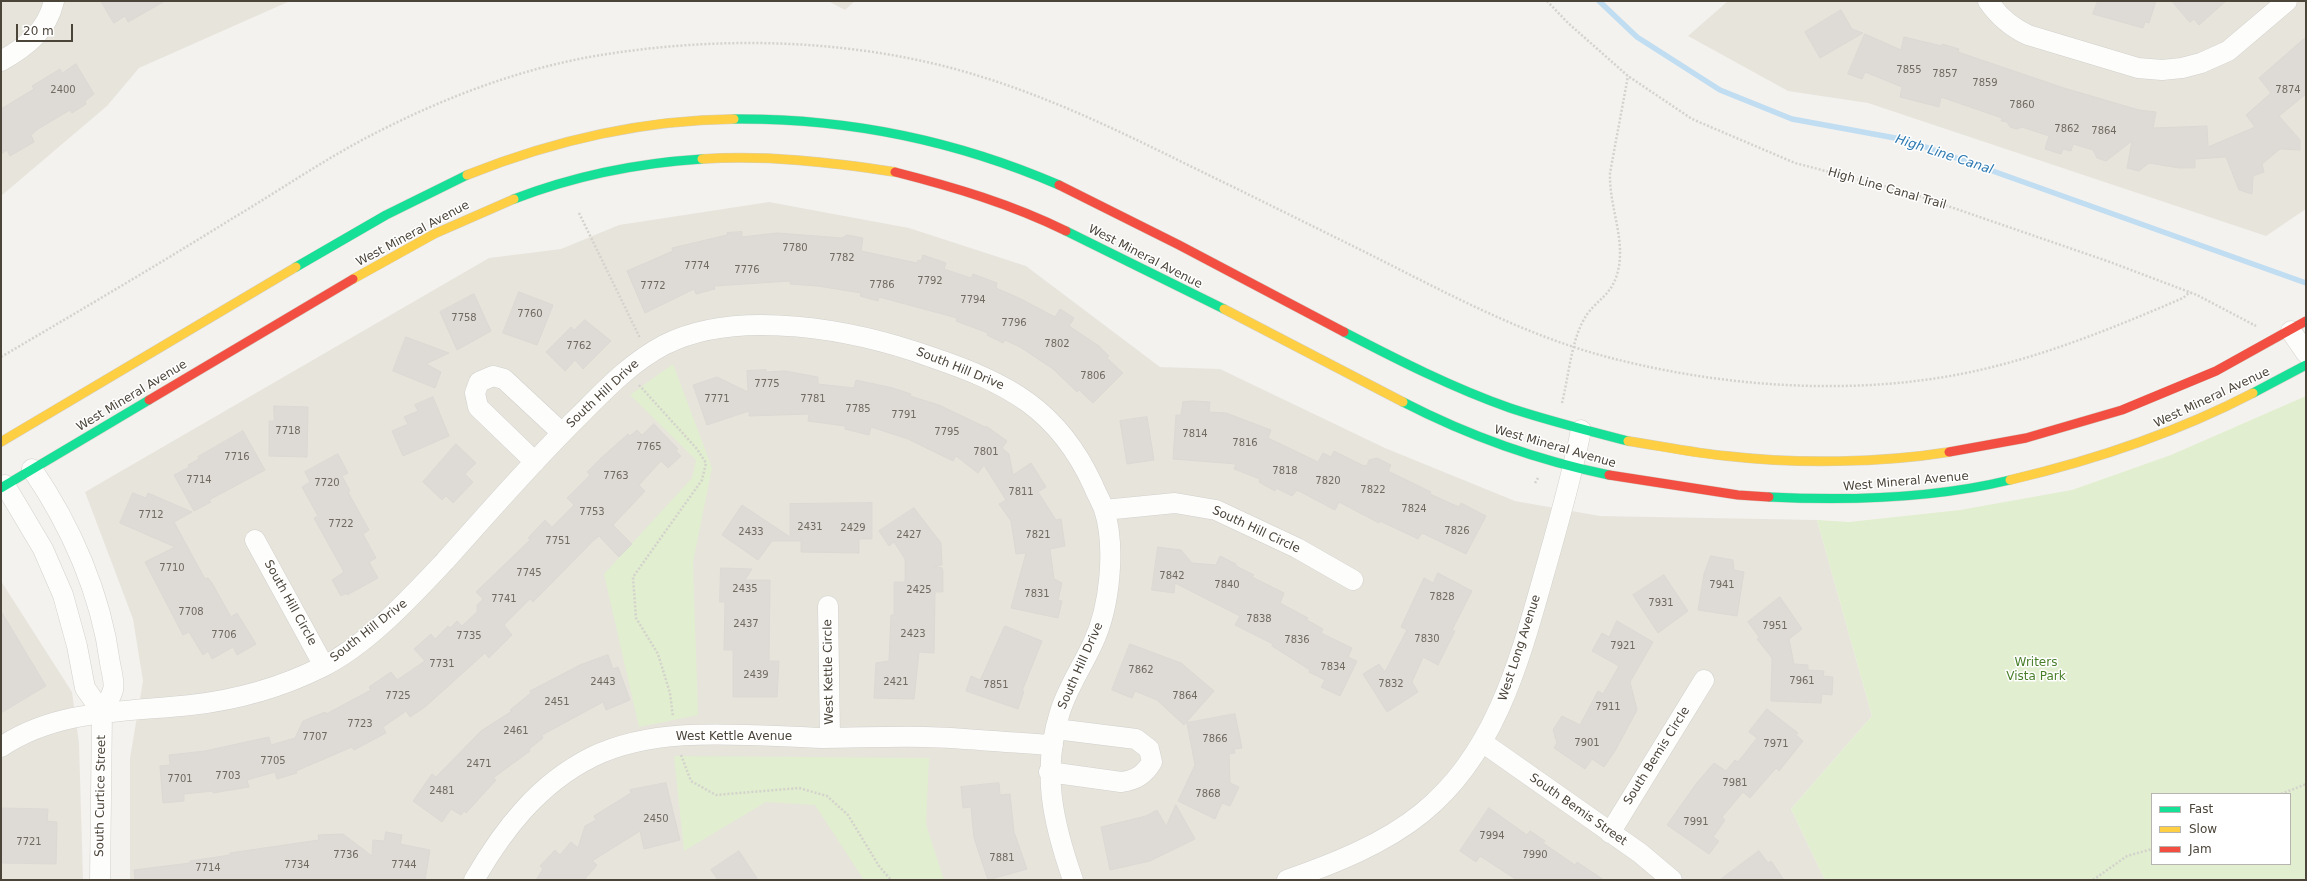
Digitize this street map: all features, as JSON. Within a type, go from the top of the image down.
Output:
[{"type":"main road","name":"West Mineral Avenue","points":[[1,442],[424,194],[465,176],[530,152],[597,136],[654,125],[703,120],[766,120],[825,123],[883,131],[966,150],[1012,166],[1101,205],[1391,356],[1499,404],[1581,430],[1654,446],[1757,460],[1859,462],[1948,454],[2038,437],[2088,422],[2202,377],[2298,326]]},
{"type":"main road","name":"West Mineral Avenue","points":[[3,487],[391,256],[437,232],[486,209],[572,180],[619,169],[670,162],[758,158],[821,161],[905,174],[953,186],[999,202],[1072,233],[1288,341],[1425,415],[1512,450],[1574,468],[1731,497],[1867,500],[1945,493],[2031,477],[2125,450],[2226,408],[2306,365]]},
{"type":"street","points":[[1,61],[30,42],[43,28],[54,1]]},
{"type":"street","points":[[1988,1],[1998,16],[2016,29],[2028,35],[2138,68],[2162,70],[2201,63],[2228,51],[2287,1]]},
{"type":"street","name":"South Hill Drive","points":[[1,747],[44,724],[102,712],[194,705],[242,696],[324,666],[359,642],[403,606],[562,433],[626,371],[649,354],[685,336],[728,326],[763,325],[814,329],[865,337],[909,349],[952,364],[1023,397],[1047,417],[1068,440],[1087,472],[1104,510],[1110,551],[1108,594],[1097,632],[1072,680],[1054,737],[1049,772],[1053,807],[1059,835],[1073,880]]},
{"type":"street","points":[[2298,326],[2306,354]]},
{"type":"street","name":"South Hill Drive","points":[[535,462],[478,407],[475,393],[479,382],[493,376],[504,379],[562,433]]},
{"type":"street","name":"West Long Avenue","points":[[1287,880],[1315,875],[1383,839],[1422,814],[1451,786],[1482,742],[1506,696],[1528,632],[1574,468],[1581,430]]},
{"type":"street","name":"South Curtice Street","points":[[32,469],[47,492],[69,532],[85,570],[107,645],[113,689],[102,712],[100,880]]},
{"type":"street","points":[[3,487],[43,548],[63,595],[77,646],[85,688],[102,712]]},
{"type":"street","name":"South Hill Circle","points":[[1104,510],[1175,503],[1216,510],[1297,548],[1353,580]]},
{"type":"street","name":"South Hill Circle","points":[[255,540],[324,666]]},
{"type":"street","name":"West Kettle Circle","points":[[828,606],[830,738]]},
{"type":"street","name":"South Bemis Circle","points":[[1610,833],[1704,680]]},
{"type":"street","name":"West Kettle Avenue","points":[[474,880],[503,832],[543,789],[563,774],[592,757],[622,746],[675,736],[830,738],[1054,737]]},
{"type":"street","points":[[1049,772],[1121,782],[1133,780],[1145,772],[1152,762],[1149,749],[1136,739],[1054,737]]},
{"type":"street","name":"South Bemis Street","points":[[1482,742],[1640,853],[1672,880]]},
{"type":"path","name":"High Line Canal Trail","points":[[1547,1],[1568,23],[1628,76],[1692,119],[1794,163],[1910,193],[2110,262],[2197,295],[2257,326]]},
{"type":"path","points":[[1574,346],[1586,315],[1593,306],[1607,295],[1613,287],[1619,267],[1620,243],[1610,185],[1610,173],[1628,76]]},
{"type":"path","points":[[579,213],[649,354]]},
{"type":"path","points":[[626,371],[697,449],[706,463],[702,480],[633,577],[636,618],[658,654],[670,693],[675,736],[691,781],[716,795],[799,788],[827,796],[848,816],[879,866],[892,880]]},
{"type":"path","points":[[2284,793],[2306,784]]},
{"type":"path","points":[[2093,880],[2127,856],[2151,849]]},
{"type":"shaded area","points":[[1,1],[290,1],[139,68],[107,106],[1,196]]},
{"type":"shaded area","points":[[828,1],[855,1],[845,10]]},
{"type":"shaded area","points":[[1728,1],[2306,1],[2306,209],[2266,236],[1868,103],[1788,91],[1688,36]]},
{"type":"shaded area","points":[[769,202],[909,228],[1026,266],[1160,367],[1220,369],[1385,448],[1515,501],[1600,516],[1817,520],[1872,716],[1791,809],[1825,880],[130,880],[130,758],[143,681],[133,619],[85,492],[489,258],[561,249],[619,225]]},
{"type":"shaded area","points":[[1,581],[72,692],[79,743],[83,880],[1,880]]},
{"type":"green space","points":[[673,364],[712,468],[693,562],[698,715],[639,727],[604,574],[692,478],[696,460],[630,395]]},
{"type":"green space","name":"Writers Vista Park","points":[[2306,396],[2306,880],[1825,880],[1791,809],[1872,716],[1817,520],[1849,522],[1960,510],[2072,490],[2171,455]]},
{"type":"green space","points":[[674,756],[929,758],[926,824],[944,880],[864,880],[815,805],[766,802],[684,851]]},
{"type":"building","points":[[101,1],[165,1],[128,22],[125,16],[114,23]]},
{"type":"building","points":[[2098,1],[2156,1],[2149,23],[2145,22],[2143,28],[2093,14]]},
{"type":"building","points":[[2172,1],[2226,1],[2199,25],[2194,19],[2190,22]]},
{"type":"building","points":[[1841,10],[1852,29],[1863,33],[1820,58],[1805,32]]},
{"type":"building","points":[[1865,34],[1901,50],[1904,37],[1942,46],[1942,44],[1959,49],[1958,52],[2064,88],[2139,110],[2156,112],[2153,128],[2207,126],[2208,147],[2255,127],[2246,115],[2271,93],[2259,78],[2306,37],[2306,94],[2279,116],[2300,140],[2300,150],[2280,149],[2262,164],[2264,172],[2253,176],[2252,194],[2239,190],[2226,157],[2195,159],[2195,168],[2179,168],[2149,163],[2139,171],[2127,168],[2132,141],[2106,161],[2097,158],[2093,150],[2073,144],[2071,151],[2063,149],[2061,154],[2045,149],[2049,136],[2022,127],[2017,129],[2010,127],[2007,122],[2001,121],[2002,118],[1941,97],[1939,107],[1900,97],[1902,87],[1865,72],[1862,79],[1848,74]]},
{"type":"building","points":[[76,64],[94,94],[85,101],[86,104],[72,113],[70,110],[38,129],[31,135],[34,142],[10,156],[7,150],[1,154],[1,109],[34,89],[32,86],[60,69],[62,73]]},
{"type":"building","points":[[742,232],[742,237],[777,233],[842,238],[847,235],[863,238],[861,251],[917,263],[918,260],[921,261],[923,255],[946,263],[944,269],[971,278],[973,274],[997,283],[996,288],[1055,317],[1060,309],[1074,318],[1069,326],[1099,346],[1109,356],[1107,358],[1123,373],[1093,403],[1079,390],[1077,392],[1053,369],[1020,347],[1005,340],[1003,343],[987,335],[988,333],[956,321],[957,318],[879,297],[878,301],[860,296],[861,293],[818,286],[790,284],[790,281],[714,286],[715,289],[696,294],[694,289],[645,313],[627,271],[673,251],[672,248],[727,235],[727,233]]},
{"type":"building","points":[[519,292],[553,305],[537,345],[503,333]]},
{"type":"building","points":[[474,294],[491,331],[457,350],[440,312]]},
{"type":"building","points":[[585,320],[611,341],[583,369],[575,360],[565,371],[546,352],[571,327],[574,330]]},
{"type":"building","points":[[406,337],[449,353],[426,364],[441,372],[435,388],[393,371]]},
{"type":"building","points":[[766,370],[766,372],[785,371],[818,377],[818,384],[854,388],[856,380],[893,388],[911,394],[910,396],[939,405],[985,427],[986,426],[1007,441],[1002,448],[1009,454],[1013,475],[1031,463],[1046,487],[1038,492],[1056,520],[1061,519],[1065,546],[1050,549],[1054,579],[1062,583],[1058,600],[1062,601],[1058,618],[1011,608],[1026,553],[1016,554],[1011,521],[999,504],[1006,500],[984,465],[978,473],[956,456],[953,461],[908,439],[871,427],[869,435],[845,429],[845,426],[808,421],[809,414],[749,416],[749,411],[707,425],[693,385],[717,377],[748,392],[747,371]]},
{"type":"building","points":[[433,397],[449,436],[403,456],[392,431],[408,424],[404,417],[418,411],[415,405]]},
{"type":"building","points":[[1183,402],[1210,402],[1209,412],[1226,413],[1271,430],[1268,438],[1318,462],[1323,453],[1331,457],[1334,451],[1364,466],[1367,466],[1369,460],[1377,458],[1391,465],[1388,471],[1431,492],[1430,494],[1459,507],[1461,503],[1486,516],[1466,554],[1422,533],[1418,539],[1380,521],[1379,523],[1339,502],[1335,510],[1297,490],[1292,496],[1276,488],[1275,491],[1259,482],[1260,479],[1234,469],[1236,464],[1173,459],[1176,415],[1181,415]]},
{"type":"building","points":[[274,406],[308,407],[307,457],[269,456],[269,421],[274,421]]},
{"type":"building","points":[[1147,417],[1154,460],[1127,464],[1120,421]]},
{"type":"building","points":[[654,424],[678,449],[676,451],[681,456],[668,468],[661,461],[639,485],[645,491],[613,525],[632,544],[619,557],[599,536],[533,602],[530,599],[504,625],[512,635],[489,658],[485,653],[425,707],[410,717],[406,711],[383,727],[386,733],[354,750],[352,747],[296,771],[297,773],[277,779],[275,772],[247,780],[249,787],[213,793],[213,791],[184,794],[184,801],[163,803],[160,766],[170,765],[169,755],[205,751],[269,737],[271,745],[295,738],[303,721],[325,712],[326,714],[371,690],[369,687],[391,672],[397,680],[425,661],[414,649],[431,634],[435,639],[448,626],[450,628],[457,621],[462,626],[477,612],[477,605],[483,599],[476,592],[530,540],[528,538],[545,520],[552,527],[574,505],[567,498],[590,475],[587,472],[628,434],[630,436],[637,430],[642,435]]},
{"type":"building","points":[[243,431],[265,470],[209,500],[211,502],[194,511],[174,475],[189,467],[188,465],[199,459],[198,457]]},
{"type":"building","points":[[456,444],[476,463],[465,474],[473,482],[453,503],[446,496],[442,500],[423,482]]},
{"type":"building","points":[[338,454],[348,473],[342,476],[350,491],[348,492],[369,530],[363,534],[376,558],[369,562],[378,578],[347,595],[347,593],[341,596],[332,580],[344,572],[314,518],[318,516],[302,487],[310,482],[305,472]]},
{"type":"building","points":[[133,493],[146,498],[148,493],[192,512],[174,522],[205,579],[208,578],[212,583],[231,617],[237,613],[256,644],[237,655],[233,647],[212,659],[208,651],[203,655],[189,632],[183,635],[145,562],[175,547],[120,523]]},
{"type":"building","points":[[872,503],[872,539],[859,539],[859,553],[801,552],[801,541],[772,541],[758,560],[722,535],[742,505],[790,537],[790,504]]},
{"type":"building","points":[[914,508],[941,543],[942,565],[933,566],[942,568],[943,571],[943,592],[935,592],[934,653],[919,652],[914,699],[874,698],[876,663],[889,661],[891,615],[894,615],[894,582],[905,582],[905,559],[894,542],[889,546],[879,531]]},
{"type":"building","points":[[1158,547],[1181,550],[1192,563],[1216,565],[1220,556],[1236,564],[1236,566],[1254,575],[1252,577],[1284,593],[1280,603],[1308,618],[1307,620],[1323,629],[1321,633],[1352,648],[1348,657],[1357,661],[1340,696],[1321,687],[1325,680],[1309,672],[1310,670],[1272,646],[1273,644],[1235,625],[1240,616],[1175,583],[1174,593],[1152,590]]},
{"type":"building","points":[[1711,556],[1733,560],[1734,570],[1744,572],[1737,616],[1698,610],[1704,574]]},
{"type":"building","points":[[721,568],[752,569],[745,580],[770,580],[769,661],[779,661],[777,697],[733,697],[733,650],[724,650],[725,602],[720,602]]},
{"type":"building","points":[[1438,573],[1472,591],[1452,630],[1455,631],[1438,665],[1423,657],[1412,682],[1418,692],[1387,712],[1363,674],[1379,664],[1385,672],[1407,630],[1401,627],[1424,578],[1433,583]]},
{"type":"building","points":[[1664,575],[1688,611],[1658,633],[1633,595]]},
{"type":"building","points":[[1780,597],[1802,629],[1789,639],[1794,664],[1808,665],[1808,670],[1824,671],[1823,676],[1833,677],[1832,695],[1822,694],[1821,703],[1771,701],[1772,658],[1757,639],[1759,637],[1748,622]]},
{"type":"building","points":[[1,611],[46,686],[1,713]]},
{"type":"building","points":[[1617,621],[1653,642],[1630,682],[1637,710],[1615,751],[1604,767],[1592,759],[1585,769],[1554,748],[1557,743],[1553,730],[1562,716],[1580,725],[1598,691],[1603,694],[1619,666],[1592,651],[1602,633],[1609,637]]},
{"type":"building","points":[[1005,626],[1042,641],[1022,691],[1024,691],[1018,709],[966,691],[971,676],[980,680]]},
{"type":"building","points":[[1130,644],[1181,663],[1214,691],[1184,725],[1157,700],[1135,691],[1132,698],[1112,690]]},
{"type":"building","points":[[608,655],[613,669],[618,667],[630,700],[606,710],[603,702],[542,735],[543,738],[529,749],[530,751],[493,778],[496,780],[466,813],[464,811],[461,815],[451,809],[442,822],[413,801],[432,774],[436,777],[481,731],[512,711],[510,710],[531,693],[530,691],[580,665]]},
{"type":"building","points":[[1767,709],[1798,733],[1796,735],[1803,741],[1779,771],[1776,768],[1750,798],[1743,792],[1722,817],[1725,820],[1713,837],[1719,841],[1709,854],[1667,825],[1696,784],[1714,763],[1726,771],[1735,760],[1738,762],[1757,738],[1749,732]]},
{"type":"building","points":[[1235,714],[1242,748],[1234,749],[1235,753],[1229,754],[1230,783],[1239,787],[1230,806],[1222,803],[1215,819],[1178,801],[1195,765],[1187,723]]},
{"type":"building","points":[[666,783],[680,840],[644,849],[640,831],[592,861],[597,865],[584,880],[536,880],[543,869],[540,866],[555,850],[560,855],[571,842],[578,848],[585,826],[596,820],[594,816],[631,793],[630,790]]},
{"type":"building","points":[[999,783],[1000,795],[1010,794],[1014,832],[1027,869],[988,880],[974,838],[971,807],[963,808],[961,787]]},
{"type":"building","points":[[1176,805],[1195,839],[1150,861],[1110,870],[1101,827],[1146,816],[1157,810],[1166,826]]},
{"type":"building","points":[[1,808],[48,809],[47,821],[57,822],[56,864],[1,863]]},
{"type":"building","points":[[1489,808],[1527,835],[1530,831],[1545,841],[1543,843],[1575,865],[1577,862],[1604,880],[1517,880],[1480,856],[1476,862],[1460,851]]},
{"type":"building","points":[[386,832],[402,835],[400,844],[430,850],[425,880],[135,880],[134,870],[190,863],[190,861],[230,855],[230,853],[319,840],[318,835],[343,834],[372,856],[373,840],[384,841]]},
{"type":"building","points":[[739,851],[758,880],[718,880],[711,870]]},
{"type":"building","points":[[1759,851],[1768,863],[1771,861],[1784,880],[1720,880]]},
{"type":"waterway","name":"High Line Canal","points":[[1599,1],[1637,37],[1720,90],[1792,119],[1906,140],[2306,283]]},
{"type":"traffic: fast","points":[[734,119],[818,123],[900,135],[941,144],[980,156],[1020,169],[1059,185]]},
{"type":"traffic: fast","points":[[514,199],[583,177],[606,172],[630,167],[702,159]]},
{"type":"traffic: fast","points":[[296,267],[386,215],[467,175]]},
{"type":"traffic: fast","points":[[1066,231],[1224,309]]},
{"type":"traffic: fast","points":[[1344,332],[1468,392],[1539,417],[1628,441]]},
{"type":"traffic: fast","points":[[2253,393],[2306,365]]},
{"type":"traffic: fast","points":[[1,488],[149,400]]},
{"type":"traffic: fast","points":[[1403,402],[1453,426],[1503,446],[1555,462],[1609,475]]},
{"type":"traffic: fast","points":[[1769,497],[1830,499],[1921,495],[2010,480]]},
{"type":"traffic: slow","points":[[467,175],[532,152],[598,135],[666,123],[734,119]]},
{"type":"traffic: slow","points":[[702,159],[750,158],[798,160],[895,172]]},
{"type":"traffic: slow","points":[[353,279],[434,234],[514,199]]},
{"type":"traffic: slow","points":[[1,442],[296,267]]},
{"type":"traffic: slow","points":[[1224,309],[1403,402]]},
{"type":"traffic: slow","points":[[2010,480],[2073,464],[2165,433],[2253,393]]},
{"type":"traffic: slow","points":[[1628,441],[1715,455],[1754,459],[1810,461],[1867,460],[1923,456],[1949,452]]},
{"type":"traffic: jam","points":[[895,172],[1003,204],[1066,231]]},
{"type":"traffic: jam","points":[[1059,185],[1179,245],[1344,332]]},
{"type":"traffic: jam","points":[[149,400],[353,279]]},
{"type":"traffic: jam","points":[[1949,452],[2026,438],[2122,410],[2216,371],[2306,321]]},
{"type":"traffic: jam","points":[[1609,475],[1738,495],[1769,497]]}]
